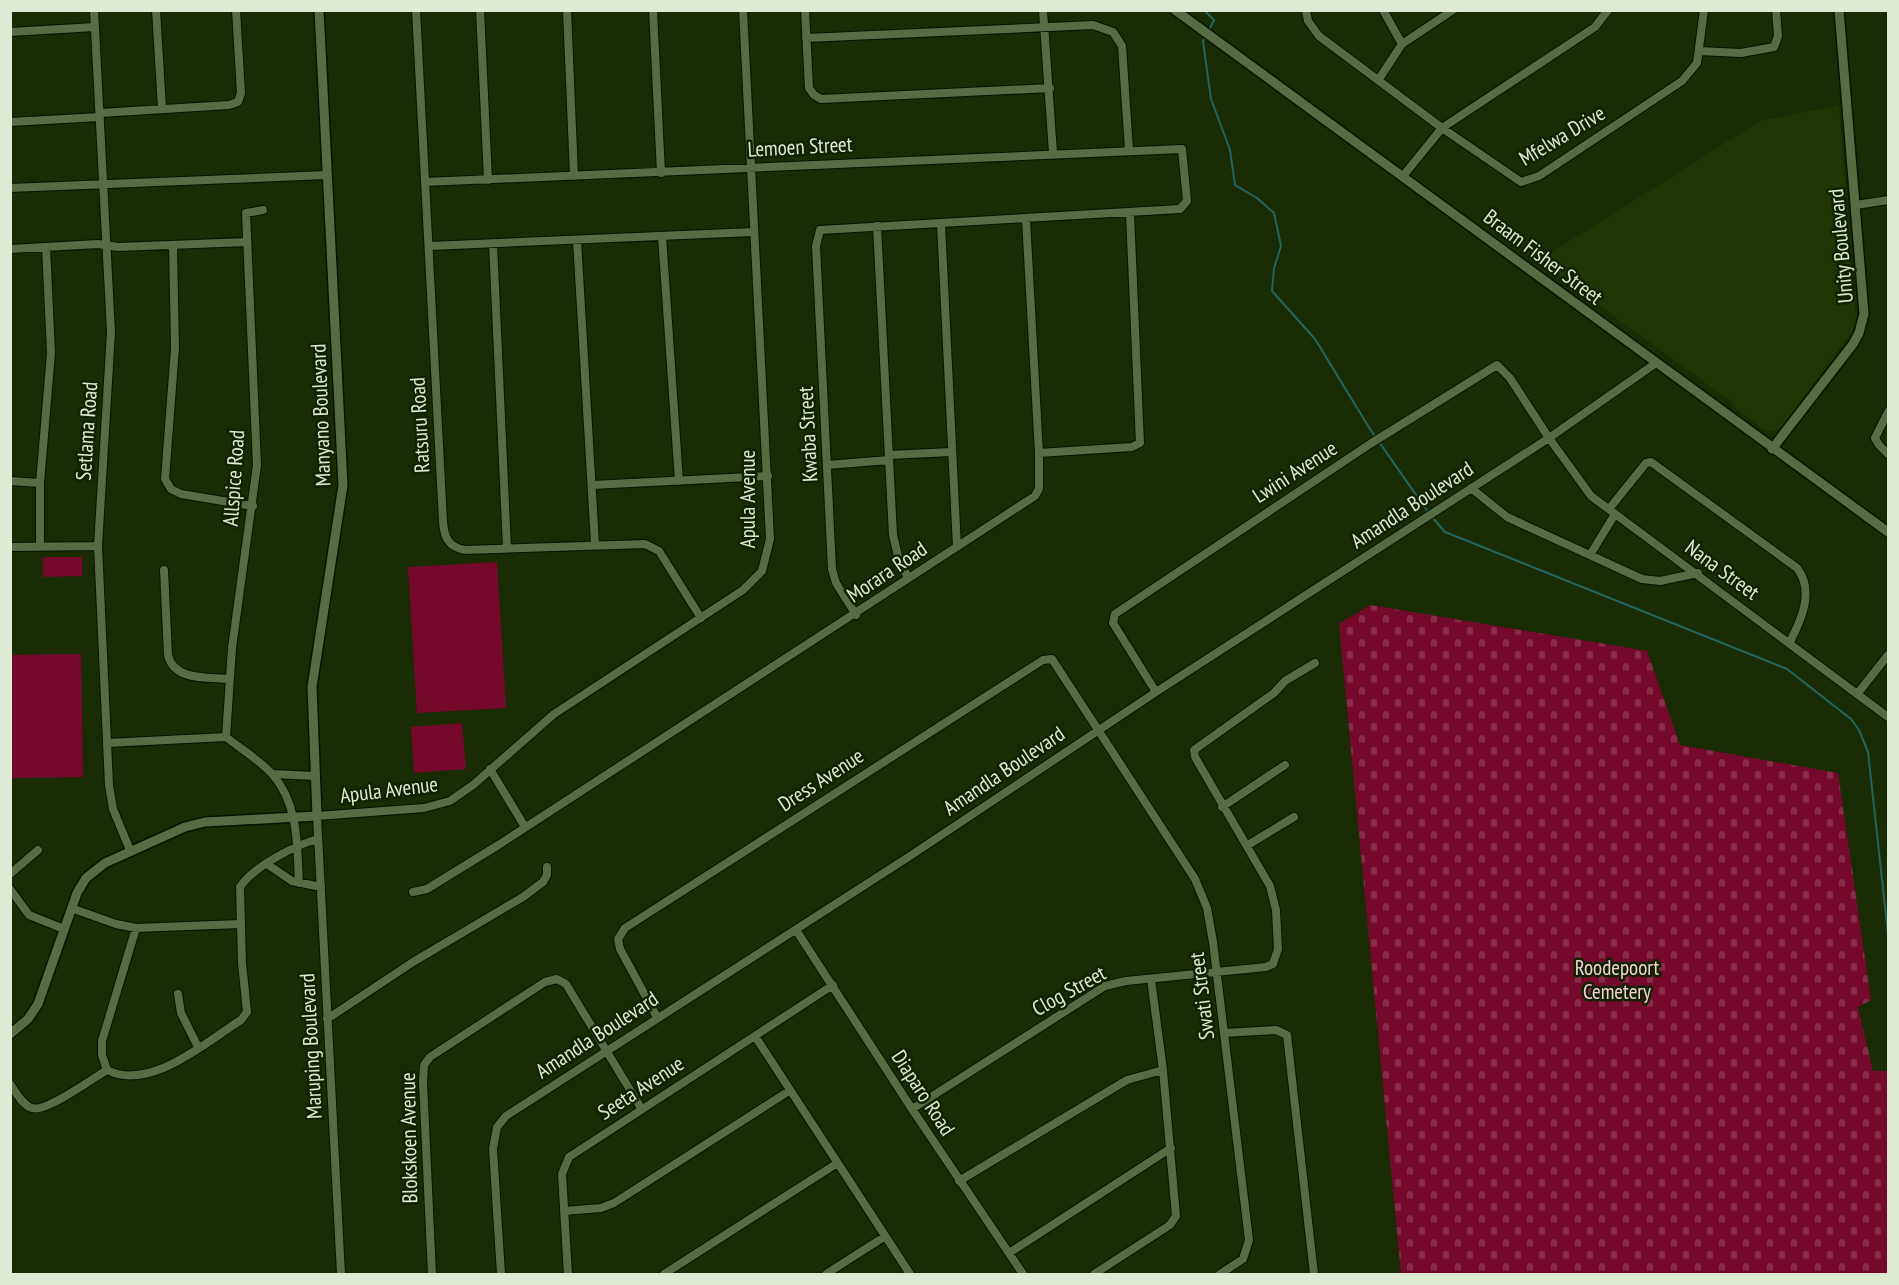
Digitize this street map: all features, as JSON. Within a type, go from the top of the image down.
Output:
[{"type":"street","name":"Setlama Road","points":[[94,10],[111,347],[98,546],[110,797],[130,850]]},
{"type":"street","points":[[156,10],[162,108]]},
{"type":"street","points":[[10,122],[162,108],[229,105],[238,102],[241,93],[236,10]]},
{"type":"street","name":"Manyano Boulevard","points":[[317,816],[312,687],[343,485],[319,10]]},
{"type":"street","name":"Ratsuru Road","points":[[416,10],[445,534],[450,544],[459,549],[637,543],[652,546],[664,558],[701,618]]},
{"type":"street","points":[[480,10],[488,180]]},
{"type":"street","points":[[567,10],[574,176]]},
{"type":"street","points":[[653,10],[661,173]]},
{"type":"street","name":"Apula Avenue","points":[[317,816],[409,810],[439,805],[461,794],[554,714],[743,590],[759,576],[764,567],[770,539],[768,476],[753,232],[743,10]]},
{"type":"street","points":[[805,10],[809,88],[821,99],[1050,88]]},
{"type":"street","points":[[1043,10],[1053,153]]},
{"type":"street","name":"Braam Fisher Street","points":[[1175,10],[1888,532]]},
{"type":"street","name":"Mfelwa Drive","points":[[1306,10],[1314,31],[1442,128],[1516,180],[1528,181],[1682,81],[1697,63],[1704,10]]},
{"type":"street","points":[[1383,10],[1402,44]]},
{"type":"street","points":[[1379,79],[1402,44],[1453,10]]},
{"type":"street","points":[[1403,176],[1442,128],[1595,27],[1608,10]]},
{"type":"street","points":[[1699,51],[1741,53],[1774,47],[1778,36],[1776,10]]},
{"type":"street","name":"Unity Boulevard","points":[[1772,449],[1859,333],[1864,300],[1839,10]]},
{"type":"street","points":[[806,38],[1045,25],[1093,25],[1106,28],[1120,40],[1124,53],[1129,150]]},
{"type":"street","points":[[10,32],[95,27]]},
{"type":"street","name":"Lemoen Street","points":[[425,182],[661,173],[1176,147],[1182,149],[1187,201],[1180,209],[1130,214]]},
{"type":"street","points":[[10,188],[327,175]]},
{"type":"street","points":[[1856,205],[1888,200]]},
{"type":"street","name":"Allspice Road","points":[[226,737],[228,679],[253,506],[258,450],[246,213],[249,210],[263,210]]},
{"type":"street","points":[[908,578],[894,542],[877,226],[1130,214],[1140,443],[1132,447],[1039,453]]},
{"type":"street","name":"Morara Road","points":[[413,892],[427,889],[525,827],[856,615],[1037,493],[1039,453],[1026,219]]},
{"type":"street","points":[[941,224],[957,547]]},
{"type":"street","name":"Kwaba Street","points":[[856,615],[833,574],[816,246],[820,230],[877,226]]},
{"type":"street","points":[[430,246],[753,232]]},
{"type":"street","points":[[662,236],[679,481]]},
{"type":"street","points":[[577,240],[595,544]]},
{"type":"street","points":[[10,249],[46,246],[247,242]]},
{"type":"street","points":[[493,244],[507,548]]},
{"type":"street","points":[[173,245],[175,348],[165,479],[171,489],[181,494],[253,506]]},
{"type":"street","points":[[40,547],[40,483],[51,342],[46,246]]},
{"type":"street","name":"Amandla Boulevard","points":[[501,1275],[493,1149],[497,1127],[512,1111],[796,930],[1156,692],[1549,438],[1656,363]]},
{"type":"street","name":"Lwini Avenue","points":[[1156,692],[1113,623],[1115,614],[1382,436],[1497,364],[1510,378],[1549,438]]},
{"type":"street","points":[[1888,412],[1875,438],[1888,454]]},
{"type":"street","name":"Nana Street","points":[[1549,438],[1588,492],[1888,717]]},
{"type":"street","points":[[827,465],[951,452]]},
{"type":"street","points":[[1590,555],[1612,511],[1646,463],[1651,462],[1797,568],[1803,578],[1805,606],[1790,642]]},
{"type":"street","points":[[592,485],[768,476]]},
{"type":"street","points":[[10,481],[40,483]]},
{"type":"street","points":[[1471,488],[1507,517],[1648,580],[1669,580],[1698,573]]},
{"type":"street","points":[[10,548],[98,546]]},
{"type":"street","points":[[164,570],[168,655],[172,666],[187,675],[228,679]]},
{"type":"street","points":[[1858,693],[1888,655]]},
{"type":"street","name":"Dress Avenue","points":[[657,1017],[620,949],[618,939],[625,928],[1042,660],[1052,658],[1057,663],[1098,730]]},
{"type":"street","points":[[1294,817],[1248,845],[1222,807],[1195,757],[1194,750],[1274,693],[1285,681],[1315,663]]},
{"type":"street","name":"Swati Street","points":[[1098,730],[1201,891],[1211,925],[1249,1243],[1243,1259],[1220,1275]]},
{"type":"street","points":[[107,743],[226,737],[273,774],[283,789],[293,817],[299,884]]},
{"type":"street","points":[[1222,807],[1286,765]]},
{"type":"street","points":[[490,769],[525,827]]},
{"type":"street","points":[[273,774],[315,776]]},
{"type":"street","points":[[10,1034],[33,1012],[71,908],[81,885],[91,873],[130,850],[205,822],[317,816]]},
{"type":"street","name":"Maruping Boulevard","points":[[317,816],[341,1275]]},
{"type":"street","points":[[10,1084],[25,1104],[37,1109],[49,1106],[107,1070],[128,1076],[145,1076],[241,1020],[247,1012],[238,895],[243,882],[297,846],[318,839]]},
{"type":"street","name":"Clog Street","points":[[912,1109],[1105,986],[1266,967],[1273,964],[1278,956],[1276,910],[1270,886],[1248,845]]},
{"type":"street","points":[[10,874],[38,850]]},
{"type":"street","points":[[267,864],[299,884],[321,887]]},
{"type":"street","points":[[327,1019],[444,944],[523,897],[543,882],[547,874],[547,867]]},
{"type":"street","points":[[10,890],[19,904],[35,919],[64,929]]},
{"type":"street","points":[[10,909],[19,904]]},
{"type":"street","points":[[71,908],[116,924],[136,928],[240,924]]},
{"type":"street","points":[[107,1070],[102,1055],[102,1041],[136,928]]},
{"type":"street","name":"Diaparo Road","points":[[796,930],[1023,1275]]},
{"type":"street","name":"Blokskoen Avenue","points":[[432,1275],[423,1082],[426,1061],[553,978],[566,984],[608,1049],[641,1108]]},
{"type":"street","points":[[1094,1275],[1174,1220],[1176,1202],[1163,1070],[1150,979]]},
{"type":"street","name":"Seeta Avenue","points":[[568,1275],[562,1174],[566,1160],[641,1108],[833,985]]},
{"type":"street","points":[[178,994],[181,1013],[198,1047]]},
{"type":"street","points":[[1224,1033],[1276,1030],[1287,1035],[1314,1275]]},
{"type":"street","points":[[755,1036],[910,1275]]},
{"type":"street","points":[[959,1181],[1119,1084],[1144,1073],[1163,1070]]},
{"type":"street","points":[[564,1211],[601,1208],[614,1203],[789,1091]]},
{"type":"street","points":[[1009,1253],[1170,1148]]},
{"type":"street","points":[[664,1275],[836,1164]]},
{"type":"street","points":[[826,1275],[884,1237]]},
{"type":"shaded area","points":[[1839,105],[1856,321],[1853,331],[1779,430],[1766,431],[1732,406],[1733,403],[1538,261],[1760,121]]},
{"type":"green space","points":[[43,557],[82,557],[82,576],[43,577]]},
{"type":"green space","points":[[497,562],[506,708],[417,713],[408,567]]},
{"type":"green space","name":"Roodepoort Cemetery","points":[[1370,605],[1647,651],[1680,745],[1838,773],[1871,1000],[1858,1007],[1873,1071],[1888,1071],[1888,1274],[1401,1274],[1339,624]]},
{"type":"green space","points":[[81,654],[83,777],[11,778],[11,655]]},
{"type":"green space","points":[[462,723],[466,769],[414,773],[411,727]]},
{"type":"waterway","points":[[1204,10],[1214,20],[1208,32]]},
{"type":"waterway","points":[[1206,37],[1203,41],[1211,99],[1230,150],[1235,185],[1257,198],[1274,213],[1281,246],[1274,268],[1272,291],[1315,339],[1370,429],[1428,512]]},
{"type":"waterway","points":[[1432,517],[1445,532],[1787,669],[1851,719],[1859,730],[1868,752],[1888,934]]}]
